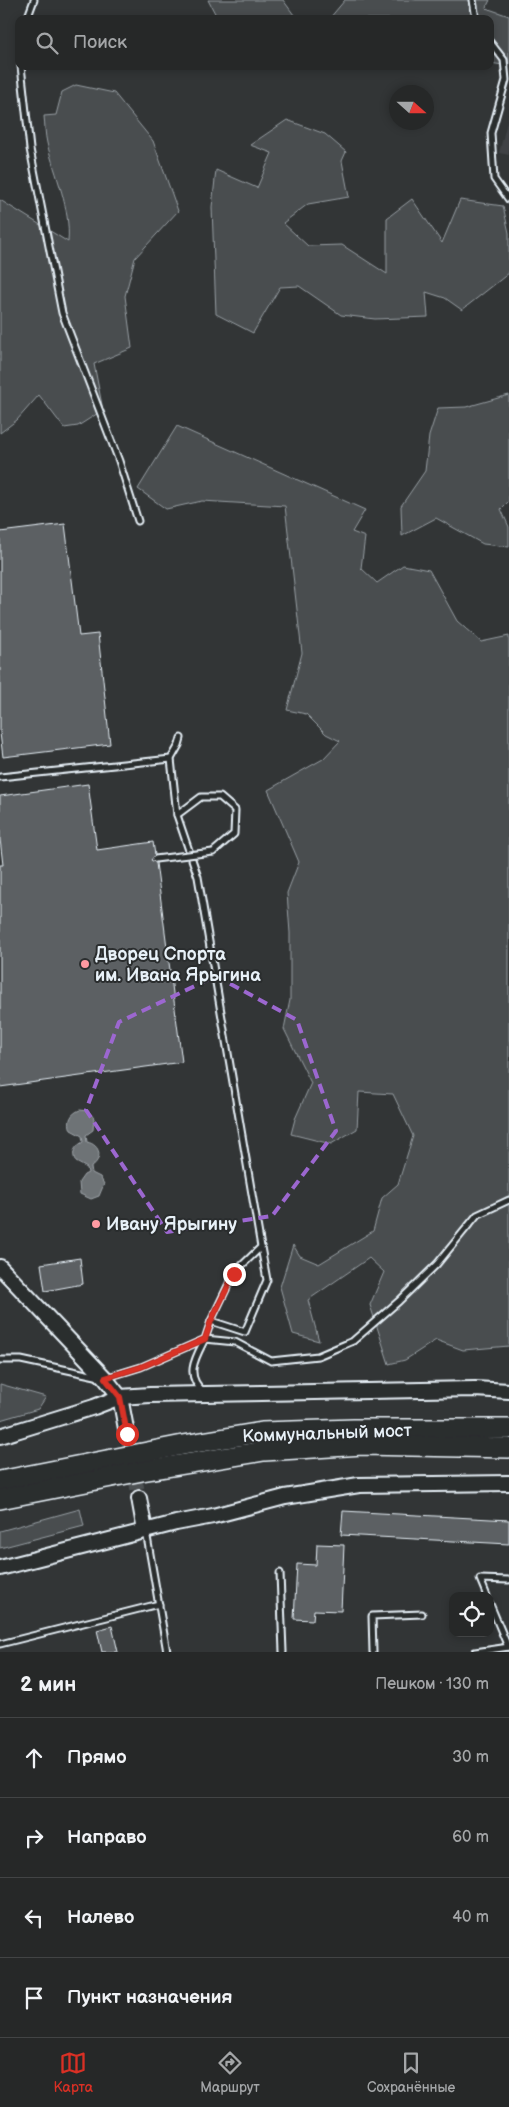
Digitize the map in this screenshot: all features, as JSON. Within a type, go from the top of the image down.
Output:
[{"type":"highway","name":"Коммунальный мост","points":[[0,1481],[183,1444],[262,1432],[354,1429],[509,1430]]},
{"type":"highway","name":"Коммунальный мост","points":[[0,1499],[142,1471],[264,1451],[363,1444],[509,1448]]},
{"type":"main road","points":[[0,1267],[105,1378],[120,1397],[127,1434]]},
{"type":"main road","points":[[0,1436],[94,1408],[120,1397],[475,1389],[509,1391]]},
{"type":"main road","points":[[0,1568],[285,1497],[359,1485],[509,1483]]},
{"type":"main road","points":[[139,1498],[145,1531]]},
{"type":"lane","points":[[28,15],[34,0]]},
{"type":"lane","points":[[473,0],[475,15]]},
{"type":"lane","points":[[494,47],[504,60],[506,80],[491,133],[494,179],[509,200]]},
{"type":"lane","points":[[21,70],[30,149],[62,312],[119,461],[138,521]]},
{"type":"lane","points":[[181,738],[170,759],[177,815],[198,877],[266,1280],[245,1332],[211,1321]]},
{"type":"lane","points":[[0,777],[170,759]]},
{"type":"lane","points":[[155,859],[213,852],[234,834],[235,810],[220,797],[200,797],[177,815]]},
{"type":"lane","points":[[0,1360],[21,1360],[105,1378],[141,1367],[205,1339],[235,1342],[271,1362],[318,1356],[354,1341],[437,1264],[477,1215],[509,1200]]},
{"type":"lane","points":[[207,1394],[196,1385],[192,1376],[193,1363],[234,1274],[261,1247]]},
{"type":"lane","points":[[145,1531],[167,1652]]},
{"type":"lane","points":[[280,1573],[283,1652]]},
{"type":"lane","points":[[485,1592],[480,1579],[509,1580]]},
{"type":"lane","points":[[0,1644],[158,1604]]},
{"type":"lane","points":[[374,1652],[372,1616],[422,1614]]},
{"type":"lane","points":[[475,1652],[508,1647],[494,1614]]},
{"type":"highlighted area","points":[[216,976],[297,1020],[336,1131],[272,1216],[167,1232],[86,1110],[119,1022]]},
{"type":"shaded area","points":[[208,0],[283,0],[294,15],[246,14],[216,15]]},
{"type":"shaded area","points":[[345,0],[490,0],[486,8],[509,16],[509,66],[494,64],[494,15],[332,15]]},
{"type":"shaded area","points":[[76,85],[114,93],[153,141],[178,211],[135,258],[125,296],[132,348],[94,364],[103,410],[78,426],[64,428],[39,395],[17,420],[0,433],[0,200],[68,242],[65,204],[47,143],[44,116],[56,115],[62,92]]},
{"type":"shaded area","points":[[509,114],[509,155],[499,153]]},
{"type":"shaded area","points":[[287,120],[325,134],[346,152],[342,161],[349,197],[308,204],[283,223],[308,246],[342,245],[387,274],[387,218],[412,199],[442,243],[460,200],[503,206],[509,233],[509,273],[462,310],[445,298],[426,292],[428,317],[375,319],[341,315],[299,286],[280,287],[253,333],[216,314],[212,207],[216,170],[257,188],[272,153],[250,145]]},
{"type":"shaded area","points":[[509,395],[509,501],[501,509],[509,527],[509,547],[483,544],[436,518],[402,536],[401,506],[425,471],[429,436],[438,408],[466,407]]},
{"type":"shaded area","points":[[177,426],[365,510],[352,532],[365,537],[361,568],[377,583],[403,565],[429,570],[457,621],[481,642],[509,636],[509,1346],[463,1350],[436,1340],[405,1360],[389,1364],[370,1305],[384,1272],[369,1258],[308,1300],[319,1341],[293,1334],[280,1287],[293,1245],[300,1256],[319,1264],[373,1231],[382,1198],[398,1184],[413,1136],[393,1094],[359,1092],[357,1129],[331,1144],[291,1134],[295,1119],[311,1083],[284,1029],[290,1000],[290,933],[287,893],[299,862],[268,790],[323,759],[340,741],[326,734],[306,714],[287,710],[302,653],[285,506],[202,501],[166,509],[138,489]]},
{"type":"shaded area","points":[[80,1110],[88,1111],[94,1118],[93,1130],[86,1135],[87,1142],[98,1149],[99,1156],[91,1167],[92,1173],[100,1177],[104,1184],[99,1196],[91,1199],[80,1194],[79,1182],[88,1173],[87,1168],[74,1159],[74,1150],[83,1142],[82,1136],[71,1130],[69,1124],[72,1115]]},
{"type":"shaded area","points":[[0,1384],[46,1397],[38,1409],[0,1420]]},
{"type":"shaded area","points":[[80,1509],[84,1526],[0,1548],[0,1531]]},
{"type":"building","points":[[65,524],[79,636],[98,634],[110,744],[3,757],[0,733],[0,532]]},
{"type":"building","name":"Дворец Спорта им. Ивана Ярыгина","points":[[88,784],[97,850],[153,842],[155,855],[151,860],[156,863],[182,1062],[0,1087],[0,865],[3,865],[0,839],[0,796]]},
{"type":"building","points":[[80,1258],[83,1284],[45,1291],[41,1264]]},
{"type":"building","points":[[343,1511],[509,1520],[509,1544],[341,1535]]},
{"type":"building","points":[[317,1544],[344,1545],[341,1611],[314,1610],[313,1620],[294,1619],[297,1564],[316,1565]]},
{"type":"building","points":[[112,1626],[118,1652],[102,1652],[97,1630]]},
{"type":"tunnel","points":[[127,1434],[139,1498]]},
{"type":"place","name":"Дворец Спорта им. Ивана Ярыгина","points":[[85,964]]},
{"type":"place","name":"Ивану Ярыгину","points":[[96,1224]]},
{"type":"route","points":[[127,1434],[120,1397],[105,1378],[141,1367],[205,1339],[211,1321],[234,1274]]}]
